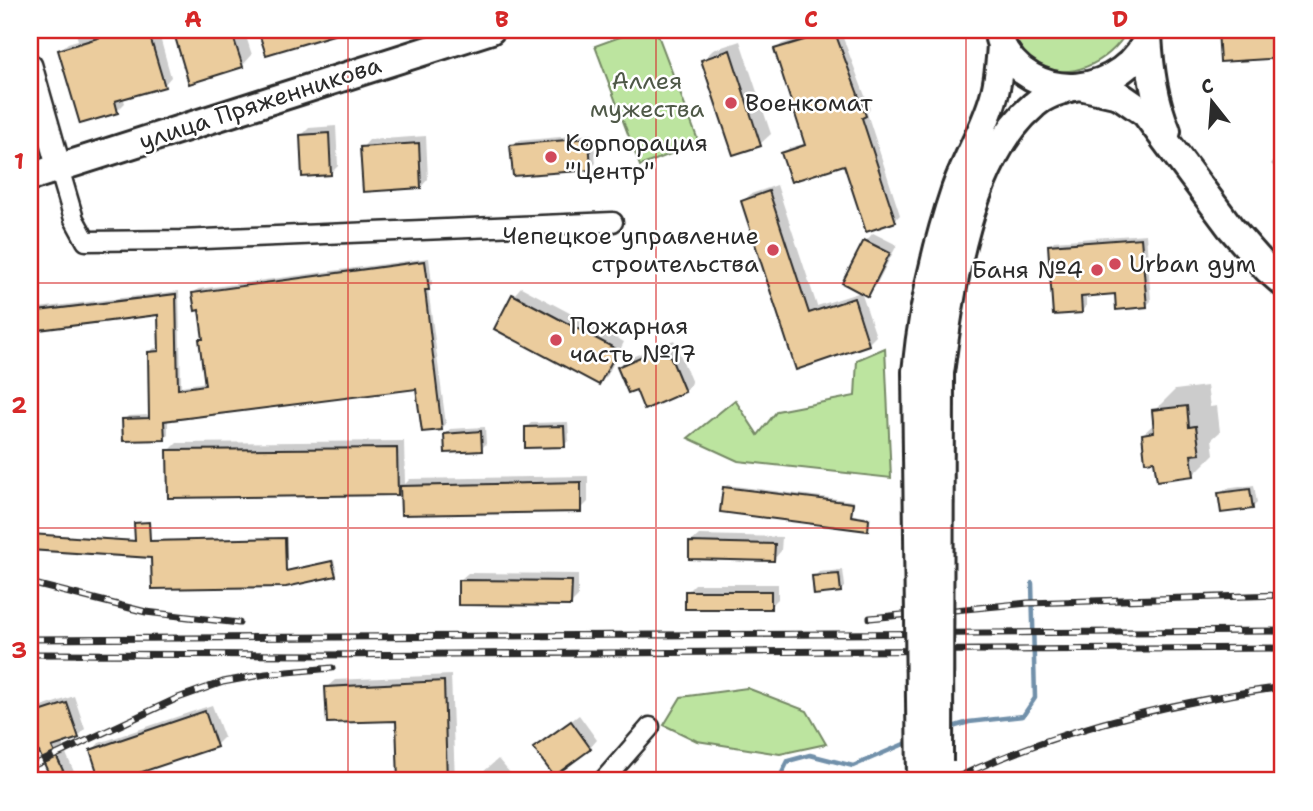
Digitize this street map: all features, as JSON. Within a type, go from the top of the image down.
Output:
[{"type":"main road","name":"улица Пряженникова","points":[[30,177],[58,161],[442,30]]},
{"type":"main road","name":"улица Пряженникова","points":[[30,162],[58,161],[491,30]]},
{"type":"main road","points":[[921,781],[928,373],[973,207],[994,157],[1007,136],[1034,104],[1056,92],[1103,82],[1124,70],[1140,51],[1150,33]]},
{"type":"main road","points":[[1150,33],[1150,73],[1158,111],[1177,155]]},
{"type":"main road","points":[[993,34],[1021,69],[1037,79],[1053,85],[1119,95],[1145,113],[1230,228],[1283,283]]},
{"type":"main road","points":[[939,781],[924,310],[937,251],[956,188],[994,96],[1000,71],[993,34]]},
{"type":"street","points":[[30,66],[74,219],[86,241],[180,240],[612,222]]},
{"type":"street","points":[[603,781],[650,727]]},
{"type":"green space","name":"Аллея мужества","points":[[639,30],[656,30],[699,143],[640,166],[595,46]]},
{"type":"green space","points":[[1002,30],[1128,30],[1120,42],[1099,60],[1086,67],[1060,71],[1032,62]]},
{"type":"green space","points":[[885,348],[891,478],[738,461],[688,438],[735,400],[758,435],[777,411],[855,396],[857,360]]},
{"type":"green space","points":[[747,688],[807,711],[826,744],[780,754],[697,741],[664,725],[681,697]]},
{"type":"building","points":[[113,30],[148,30],[165,87],[115,101],[118,113],[80,124],[58,50],[114,33]]},
{"type":"building","points":[[173,30],[231,30],[243,67],[189,84]]},
{"type":"building","points":[[258,30],[339,30],[340,33],[266,55]]},
{"type":"building","points":[[827,30],[834,30],[866,116],[862,118],[896,222],[866,232],[844,165],[791,182],[781,153],[805,145],[774,49]]},
{"type":"building","points":[[1218,30],[1283,30],[1283,58],[1220,62]]},
{"type":"building","name":"Военкомат","points":[[730,50],[761,146],[733,155],[701,60]]},
{"type":"building","points":[[329,133],[331,175],[302,177],[300,135]]},
{"type":"building","name":"Корпорация \"Центр\"","points":[[589,138],[591,170],[513,176],[510,145]]},
{"type":"building","points":[[419,143],[421,188],[363,192],[360,147]]},
{"type":"building","points":[[769,191],[809,313],[854,298],[869,345],[796,370],[741,201]]},
{"type":"building","name":"Баня №4","points":[[1141,238],[1147,307],[1116,310],[1115,294],[1081,297],[1082,313],[1053,315],[1048,245]]},
{"type":"building","points":[[864,240],[890,253],[868,297],[842,283]]},
{"type":"building","points":[[425,261],[429,290],[425,290],[442,430],[422,432],[416,389],[164,421],[165,440],[123,441],[122,419],[149,418],[148,352],[159,351],[158,315],[30,331],[30,312],[176,294],[178,389],[205,385],[199,339],[203,339],[199,310],[195,311],[192,293]]},
{"type":"building","name":"Пожарная часть №17","points":[[512,294],[618,350],[599,385],[494,329]]},
{"type":"building","points":[[666,346],[685,392],[644,410],[636,390],[628,393],[617,367]]},
{"type":"building","points":[[1187,406],[1189,427],[1196,426],[1200,454],[1191,455],[1194,476],[1157,481],[1154,461],[1145,462],[1142,434],[1154,432],[1152,410]]},
{"type":"building","points":[[564,426],[565,447],[525,448],[525,427]]},
{"type":"building","points":[[481,431],[482,451],[445,453],[444,434]]},
{"type":"building","points":[[397,448],[398,495],[168,498],[167,450]]},
{"type":"building","points":[[581,482],[581,512],[401,515],[400,486]]},
{"type":"building","points":[[723,487],[853,503],[851,516],[869,519],[868,531],[720,512]]},
{"type":"building","points":[[1250,489],[1253,509],[1221,513],[1218,493]]},
{"type":"building","points":[[149,522],[150,541],[285,538],[286,571],[332,561],[336,576],[286,587],[152,589],[151,558],[30,550],[30,534],[135,541],[134,523]]},
{"type":"building","points":[[689,542],[775,544],[774,561],[689,559]]},
{"type":"building","points":[[839,574],[841,592],[814,595],[812,576]]},
{"type":"building","points":[[458,580],[572,581],[571,606],[458,605]]},
{"type":"building","points":[[685,591],[771,591],[771,609],[685,609]]},
{"type":"building","points":[[444,681],[447,781],[398,781],[396,721],[327,723],[325,687]]},
{"type":"building","points":[[67,703],[79,738],[52,747],[68,781],[52,781],[39,752],[30,755],[30,715]]},
{"type":"building","points":[[205,711],[217,747],[115,781],[100,781],[90,750]]},
{"type":"building","points":[[571,721],[591,749],[554,776],[533,748]]},
{"type":"waterway","points":[[949,728],[969,722],[1023,716],[1035,698],[1032,583]]},
{"type":"waterway","points":[[778,781],[788,761],[810,755],[853,766],[911,741]]},
{"type":"railway","points":[[30,583],[146,612],[239,623]]},
{"type":"railway","points":[[870,618],[1028,603],[1283,595]]},
{"type":"railway","points":[[30,639],[1283,631]]},
{"type":"railway","points":[[30,654],[323,655],[1283,648]]},
{"type":"railway","points":[[30,767],[178,698],[223,682],[266,674],[332,668]]},
{"type":"railway","points":[[950,781],[1030,747],[1113,720],[1198,701],[1283,687]]},
{"type":"place","name":"Военкомат","points":[[731,103]]},
{"type":"place","name":"Корпорация \"Центр\"","points":[[551,157]]},
{"type":"place","name":"Чепецкое управление строительства","points":[[773,250]]},
{"type":"place","name":"Urban gym","points":[[1115,264]]},
{"type":"place","name":"Баня №4","points":[[1097,270]]},
{"type":"place","name":"Пожарная часть №17","points":[[556,340]]}]
